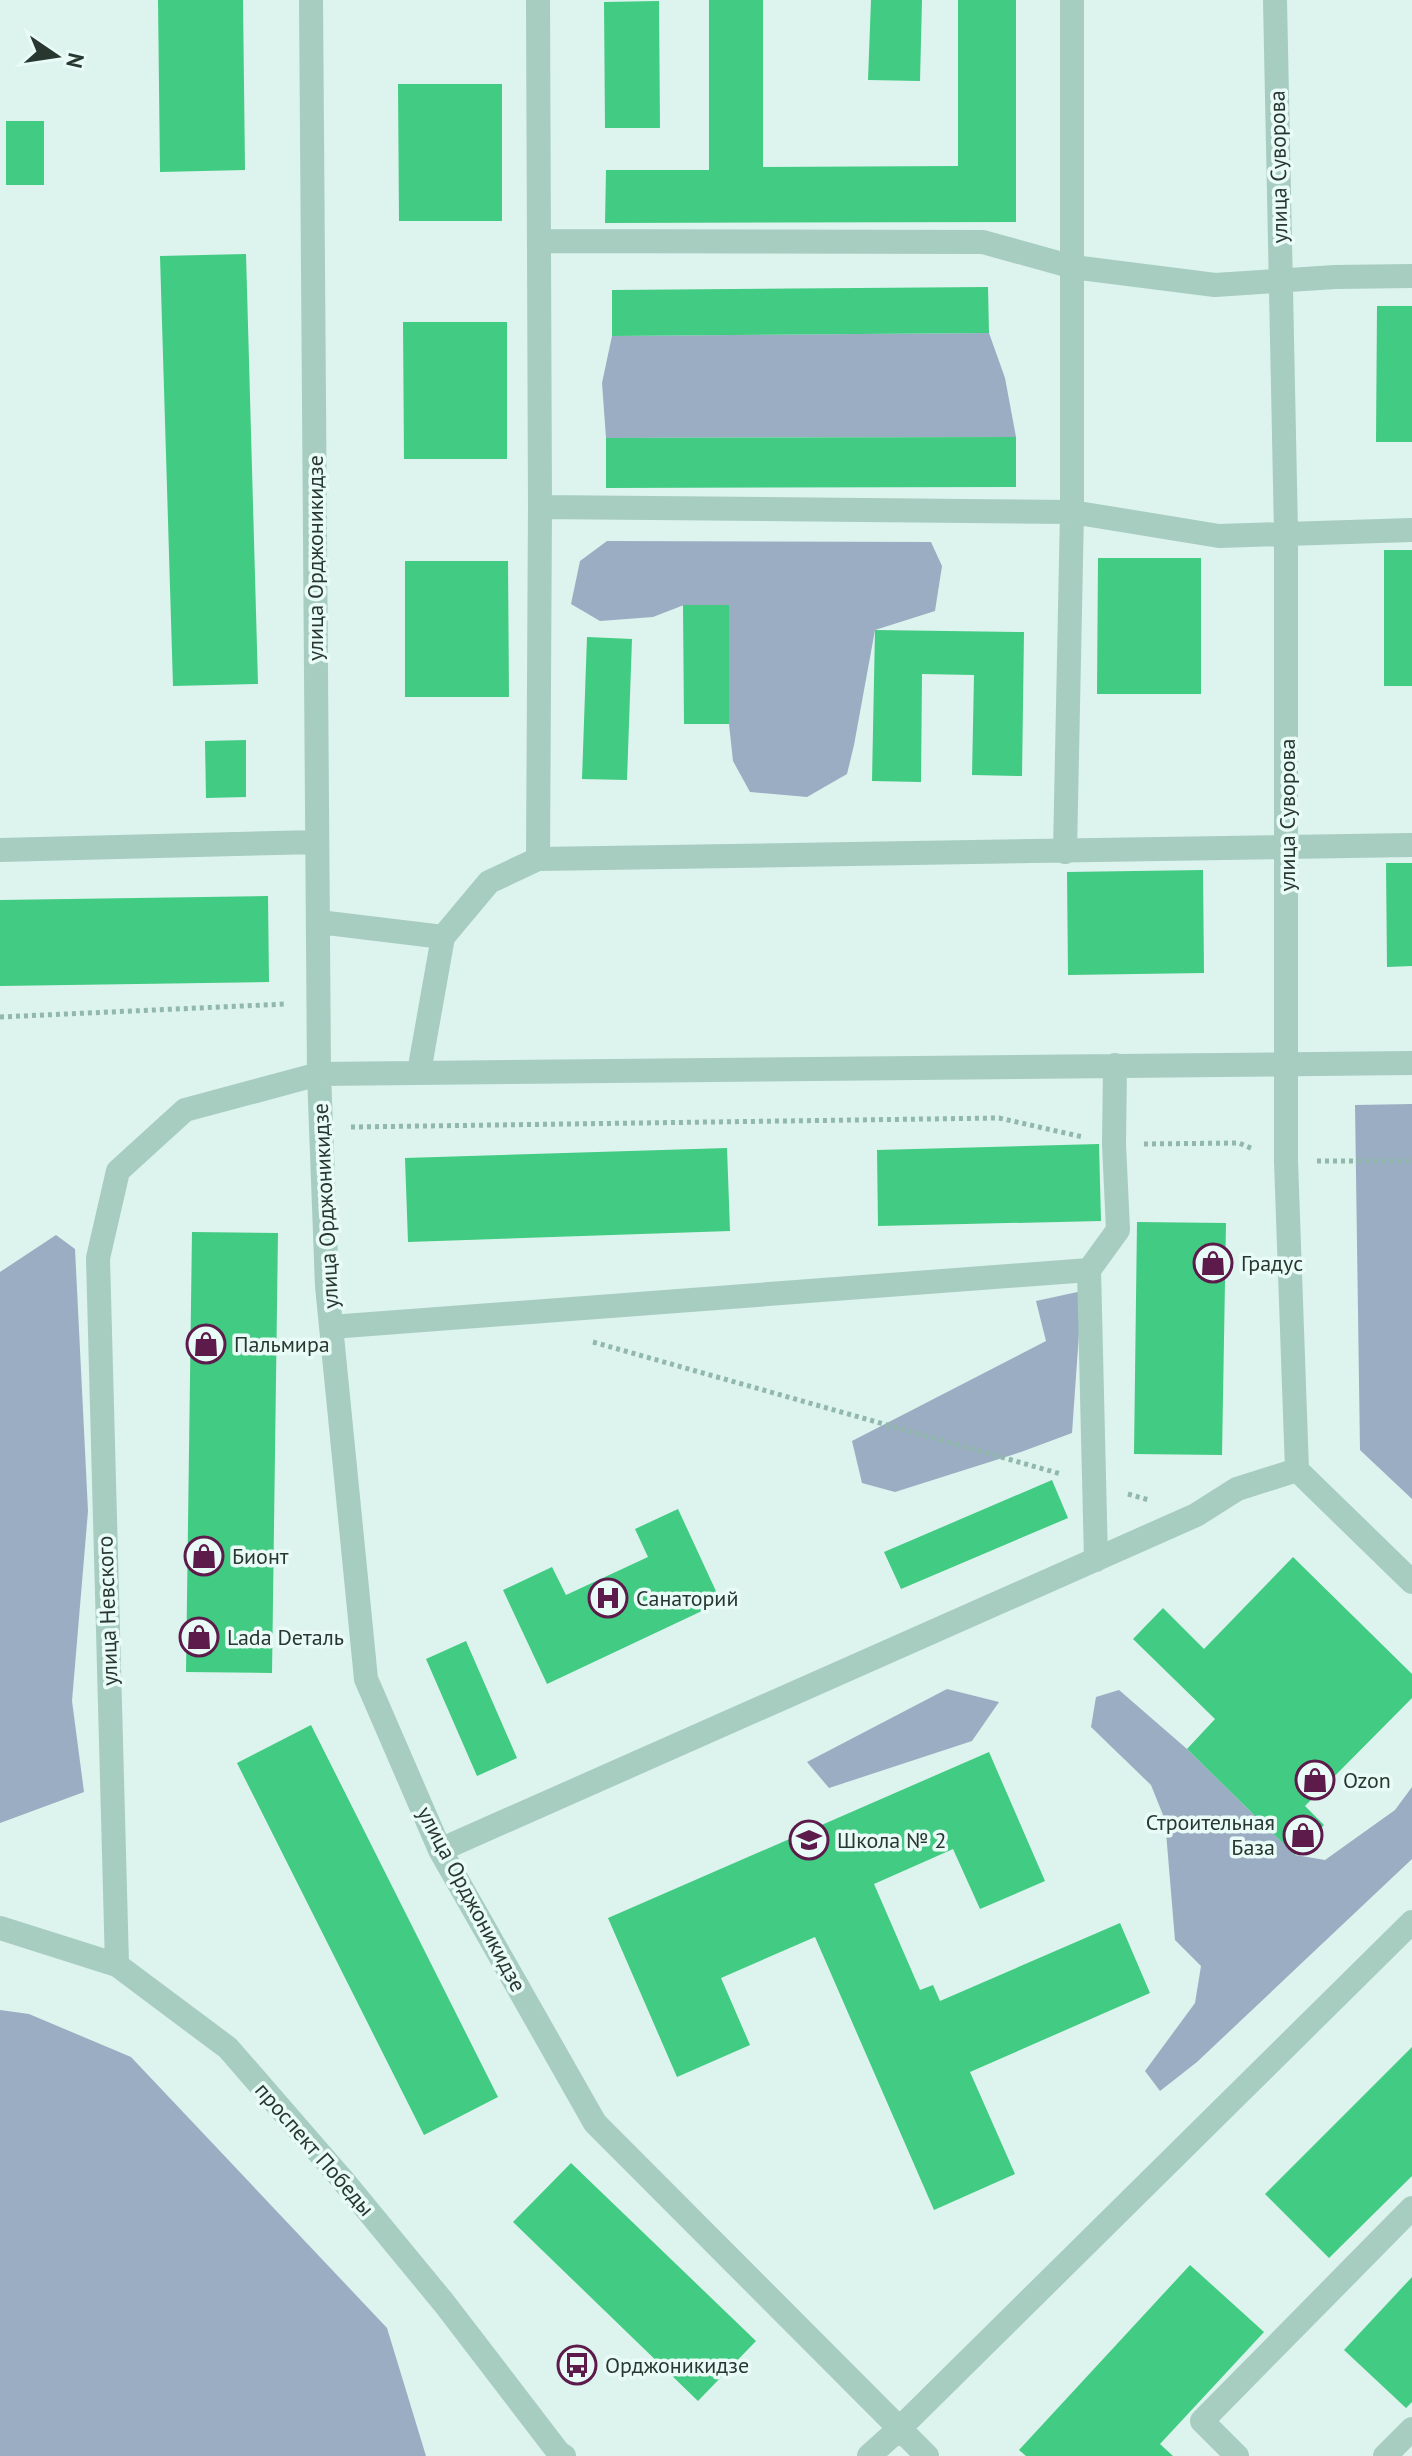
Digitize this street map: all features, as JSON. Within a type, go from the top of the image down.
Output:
[{"type":"street","name":"улица Орджоникидзе","points":[[311,0],[319,1074],[327,1286],[366,1679],[440,1850],[595,2123],[927,2456]]},
{"type":"street","points":[[538,0],[538,859]]},
{"type":"street","points":[[1065,852],[1072,512],[1072,0]]},
{"type":"street","name":"улица Суворова","points":[[1275,0],[1286,532],[1286,1161],[1297,1470]]},
{"type":"street","points":[[539,241],[983,242],[1073,267],[1215,285],[1412,276]]},
{"type":"street","points":[[540,507],[1072,512],[1219,536],[1412,530]]},
{"type":"street","points":[[0,850],[317,842]]},
{"type":"street","points":[[419,1072],[443,937],[489,882],[538,859],[1412,845]]},
{"type":"street","points":[[319,922],[443,937]]},
{"type":"street","name":"улица Невского","points":[[117,1965],[98,1258],[118,1171],[185,1110],[319,1074],[1412,1063]]},
{"type":"street","points":[[1096,1560],[1089,1270],[1118,1230],[1114,1144],[1115,1065]]},
{"type":"street","points":[[331,1327],[1089,1270]]},
{"type":"street","points":[[440,1850],[1196,1515],[1237,1489],[1297,1470],[1412,1582]]},
{"type":"street","points":[[869,2456],[1412,1922]]},
{"type":"street","name":"проспект Победы","points":[[0,1928],[117,1965],[228,2048],[444,2303],[564,2456]]},
{"type":"street","points":[[1237,2456],[1202,2421],[1412,2208]]},
{"type":"street","points":[[1385,2456],[1412,2429]]},
{"type":"path","points":[[0,1017],[319,1002]]},
{"type":"path","points":[[321,1127],[999,1118],[1114,1144],[1239,1143],[1286,1161],[1412,1161]]},
{"type":"path","points":[[587,1340],[1094,1483],[1196,1515]]},
{"type":"shaded area","points":[[989,333],[1005,378],[1016,437],[606,438],[602,383],[612,336]]},
{"type":"shaded area","points":[[607,541],[931,542],[942,566],[935,611],[875,630],[847,774],[807,797],[750,792],[733,761],[729,724],[729,605],[684,605],[653,617],[600,621],[571,604],[580,561]]},
{"type":"shaded area","points":[[1412,1104],[1412,1499],[1360,1450],[1355,1105]]},
{"type":"shaded area","points":[[56,1235],[75,1249],[88,1511],[72,1701],[84,1792],[0,1823],[0,1272]]},
{"type":"shaded area","points":[[1082,1291],[1072,1433],[895,1492],[862,1483],[852,1441],[1046,1341],[1036,1301]]},
{"type":"shaded area","points":[[947,1689],[999,1702],[972,1741],[829,1788],[807,1762]]},
{"type":"shaded area","points":[[1119,1690],[1187,1749],[1295,1855],[1325,1860],[1395,1810],[1412,1787],[1412,1859],[1197,2062],[1160,2091],[1145,2071],[1195,2003],[1201,1966],[1175,1940],[1165,1820],[1151,1785],[1091,1727],[1096,1697]]},
{"type":"shaded area","points":[[0,2010],[29,2014],[131,2057],[387,2328],[426,2456],[0,2456]]},
{"type":"building","points":[[158,0],[243,0],[245,170],[160,172]]},
{"type":"building","points":[[709,0],[763,0],[763,167],[958,166],[958,0],[1016,0],[1016,222],[605,223],[606,170],[709,170]]},
{"type":"building","points":[[871,0],[922,0],[920,81],[868,80]]},
{"type":"building","points":[[659,1],[660,128],[605,128],[604,2]]},
{"type":"building","points":[[398,84],[502,84],[502,221],[399,221]]},
{"type":"building","points":[[6,121],[44,121],[44,185],[6,185]]},
{"type":"building","points":[[246,254],[258,684],[173,686],[160,256]]},
{"type":"building","points":[[988,287],[989,333],[612,336],[612,290]]},
{"type":"building","points":[[1377,306],[1412,306],[1412,442],[1376,442]]},
{"type":"building","points":[[403,322],[507,322],[507,459],[404,459]]},
{"type":"building","points":[[1016,437],[1016,487],[606,488],[606,438]]},
{"type":"building","points":[[1384,550],[1412,550],[1412,686],[1384,686]]},
{"type":"building","points":[[1098,558],[1201,558],[1201,694],[1097,694]]},
{"type":"building","points":[[405,561],[508,561],[509,697],[405,697]]},
{"type":"building","points":[[683,605],[729,605],[729,724],[684,724]]},
{"type":"building","points":[[875,630],[1024,632],[1022,776],[972,775],[974,675],[922,674],[921,782],[872,781]]},
{"type":"building","points":[[587,637],[632,639],[627,780],[582,779]]},
{"type":"building","points":[[246,740],[246,797],[206,798],[205,741]]},
{"type":"building","points":[[1386,863],[1412,863],[1412,966],[1387,967]]},
{"type":"building","points":[[1203,870],[1204,973],[1068,975],[1067,872]]},
{"type":"building","points":[[268,896],[269,982],[0,986],[0,900]]},
{"type":"building","points":[[1099,1144],[1101,1221],[878,1226],[877,1150]]},
{"type":"building","points":[[727,1148],[730,1231],[408,1242],[405,1158]]},
{"type":"building","points":[[1137,1222],[1226,1223],[1222,1455],[1134,1454]]},
{"type":"building","points":[[192,1232],[278,1233],[272,1673],[186,1672]]},
{"type":"building","points":[[1052,1480],[1068,1518],[901,1589],[884,1552]]},
{"type":"building","points":[[678,1509],[721,1602],[547,1684],[503,1590],[552,1567],[566,1595],[648,1557],[635,1529]]},
{"type":"building","points":[[1293,1557],[1412,1674],[1412,1698],[1305,1806],[1324,1825],[1295,1855],[1187,1749],[1215,1719],[1133,1639],[1163,1608],[1204,1649]]},
{"type":"building","points":[[466,1641],[517,1758],[477,1776],[426,1659]]},
{"type":"building","points":[[311,1725],[498,2097],[424,2135],[237,1763]]},
{"type":"building","points":[[989,1752],[1045,1881],[980,1909],[953,1849],[874,1884],[920,1990],[933,1985],[940,2001],[1120,1923],[1150,1993],[970,2072],[1015,2174],[934,2210],[815,1937],[721,1978],[750,2045],[677,2077],[608,1918]]},
{"type":"building","points":[[1412,2047],[1412,2176],[1329,2258],[1265,2194]]},
{"type":"building","points":[[571,2163],[756,2341],[698,2401],[513,2222]]},
{"type":"building","points":[[1190,2265],[1264,2332],[1160,2444],[1173,2456],[1026,2456],[1019,2450]]},
{"type":"building","points":[[1412,2277],[1412,2402],[1406,2408],[1344,2350]]},
{"type":"place","name":"Градус","points":[[1213,1263]]},
{"type":"place","name":"Пальмира","points":[[206,1344]]},
{"type":"place","name":"Бионт","points":[[204,1556]]},
{"type":"place","name":"Санаторий","points":[[608,1598]]},
{"type":"place","name":"Lada Dеталь","points":[[199,1637]]},
{"type":"place","name":"Ozon","points":[[1315,1780]]},
{"type":"place","name":"Строительная База","points":[[1303,1835]]},
{"type":"place","name":"Школа № 2","points":[[809,1840]]},
{"type":"place","name":"Орджоникидзе","points":[[577,2365]]}]
